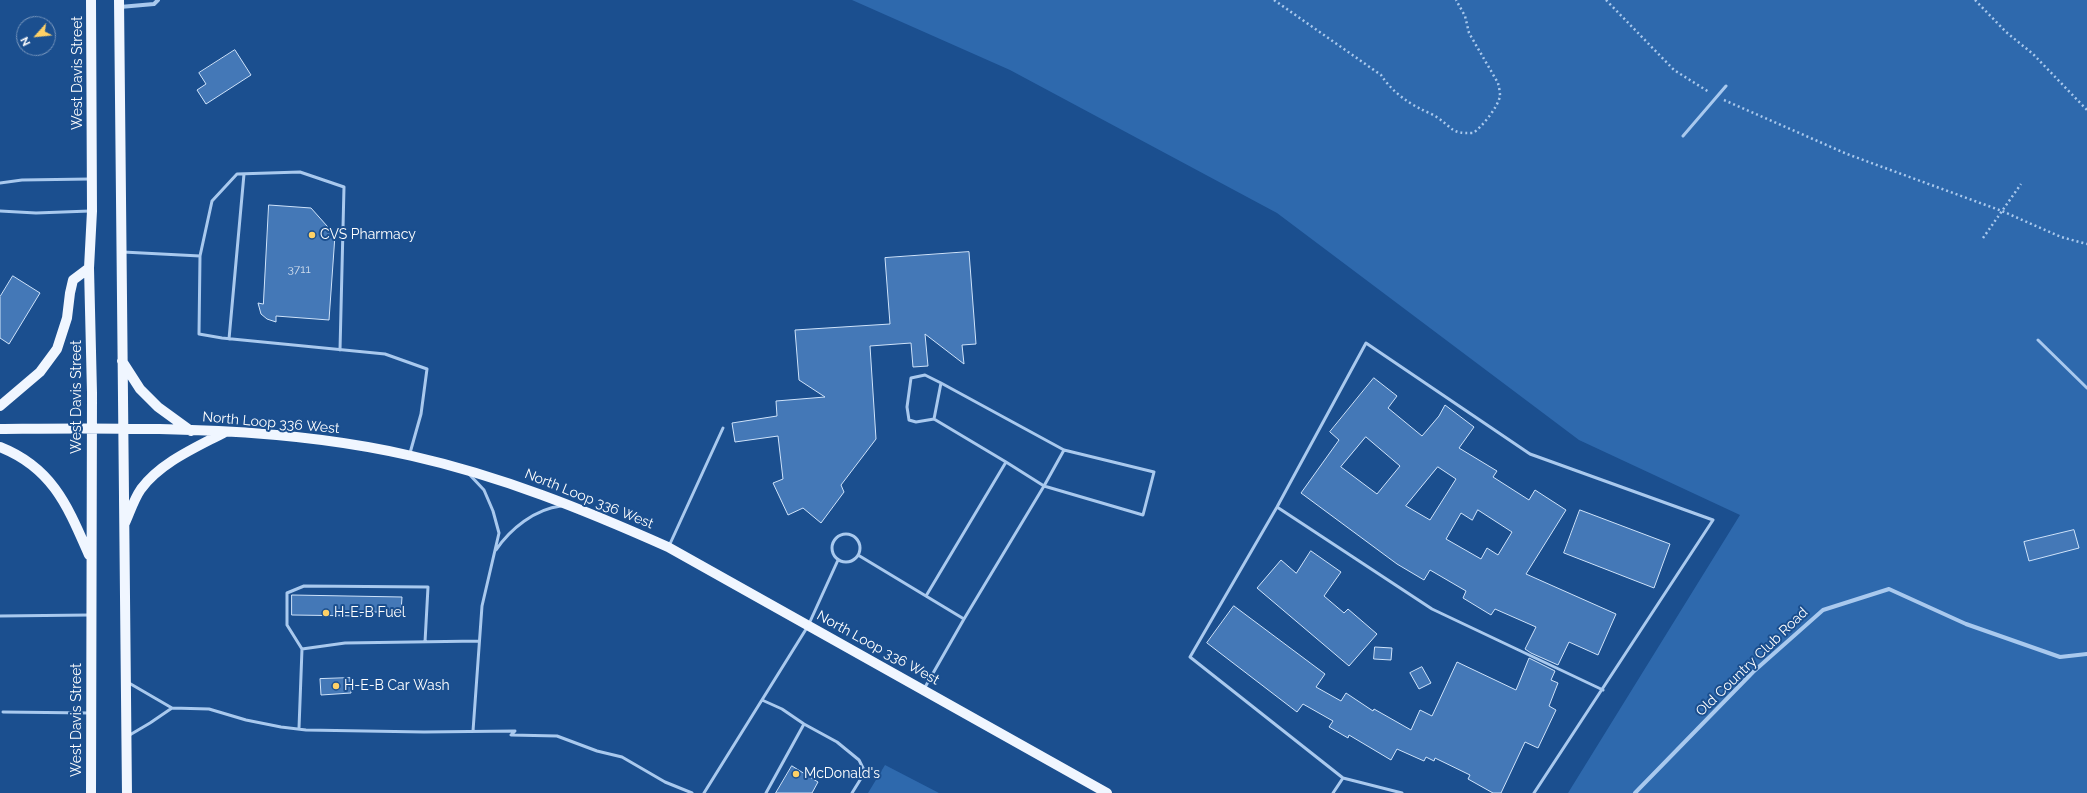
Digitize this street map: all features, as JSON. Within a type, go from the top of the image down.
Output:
[{"type":"main road","name":"West Davis Street","points":[[91,0],[92,210],[89,268],[92,429],[91,793]]},
{"type":"main road","points":[[119,3],[127,793]]},
{"type":"main road","points":[[0,406],[40,372],[57,349],[67,318],[73,280],[89,268]]},
{"type":"main road","points":[[122,362],[140,389],[158,407],[192,431]]},
{"type":"main road","name":"North Loop 336 West","points":[[0,429],[226,431],[354,445],[409,455],[513,484],[570,504],[668,547],[1107,793]]},
{"type":"main road","points":[[124,525],[141,489],[160,471],[185,453],[226,431]]},
{"type":"main road","points":[[0,446],[16,453],[47,477],[66,503],[91,559]]},
{"type":"street","points":[[119,3],[154,4],[158,0]]},
{"type":"street","name":"Old Country Club Road","points":[[1635,793],[1753,672],[1823,610],[1889,589],[1966,624],[2060,657],[2087,654]]},
{"type":"lane","points":[[1683,136],[1726,86]]},
{"type":"lane","points":[[340,350],[344,187],[300,172],[237,174],[212,201],[200,256],[199,334],[229,339],[340,350],[385,354],[427,369],[421,414],[409,455]]},
{"type":"lane","points":[[229,339],[244,174]]},
{"type":"lane","points":[[0,183],[22,180],[92,178]]},
{"type":"lane","points":[[0,211],[36,213],[92,210]]},
{"type":"lane","points":[[121,252],[200,256]]},
{"type":"lane","points":[[2038,340],[2087,388]]},
{"type":"lane","points":[[1402,793],[1343,778],[1190,657],[1277,507],[1366,343],[1530,454],[1713,520],[1603,690],[1534,793]]},
{"type":"lane","points":[[926,375],[941,383],[1064,450],[1154,472],[1143,514],[1044,486],[934,419],[916,422],[909,420],[907,407],[911,378],[926,375]]},
{"type":"lane","points":[[934,419],[941,383]]},
{"type":"lane","points":[[668,547],[723,428]]},
{"type":"lane","points":[[923,690],[1064,450]]},
{"type":"lane","points":[[926,596],[1006,462]]},
{"type":"lane","points":[[466,470],[484,490],[493,511],[499,533],[482,606],[474,731]]},
{"type":"lane","points":[[495,551],[505,537],[525,520],[553,506],[570,504]]},
{"type":"lane","points":[[1277,507],[1432,609],[1603,690]]},
{"type":"lane","points":[[842,534],[853,536],[860,544],[858,556],[849,562],[838,560],[832,552],[833,540],[842,534]]},
{"type":"lane","points":[[858,556],[964,619]]},
{"type":"lane","points":[[704,793],[808,626],[838,560]]},
{"type":"lane","points":[[299,728],[302,649],[287,625],[287,593],[304,586],[428,587],[426,642]]},
{"type":"lane","points":[[0,616],[91,615]]},
{"type":"lane","points":[[302,649],[345,643],[479,641]]},
{"type":"lane","points":[[126,681],[172,708],[209,709],[246,720],[280,727],[384,732],[515,731],[511,735],[557,736],[597,751],[622,756],[665,782],[692,793]]},
{"type":"lane","points":[[762,700],[782,709],[804,724],[837,742],[860,760],[865,772],[852,793]]},
{"type":"lane","points":[[126,736],[150,723],[172,708]]},
{"type":"lane","points":[[3,712],[91,713]]},
{"type":"lane","points":[[766,793],[804,724]]},
{"type":"lane","points":[[1333,793],[1343,778]]},
{"type":"path","points":[[1274,0],[1381,76],[1387,84],[1420,109],[1438,118],[1452,129],[1462,133],[1473,133],[1486,122],[1500,98],[1500,92],[1498,83],[1469,33],[1465,16],[1456,0]]},
{"type":"path","points":[[1606,0],[1674,70],[1717,97],[1848,154],[2002,211],[2061,237],[2087,244]]},
{"type":"path","points":[[1975,0],[2006,32],[2033,54],[2087,110]]},
{"type":"path","points":[[1983,238],[2021,184]]},
{"type":"shaded area","points":[[852,0],[2087,0],[2087,793],[1568,793],[1740,515],[1579,440],[1277,213],[1010,70]]},
{"type":"shaded area","points":[[885,765],[939,793],[868,793]]},
{"type":"building","points":[[235,50],[251,75],[206,104],[197,90],[206,84],[199,73]]},
{"type":"building","name":"CVS Pharmacy","points":[[269,205],[311,208],[335,235],[329,320],[276,316],[276,322],[267,319],[261,314],[258,303],[263,304]]},
{"type":"building","points":[[969,252],[976,344],[962,345],[964,364],[925,334],[928,366],[913,367],[911,343],[870,346],[876,439],[841,485],[844,492],[821,523],[803,508],[788,515],[773,483],[783,479],[778,436],[735,442],[732,423],[777,416],[776,401],[825,397],[799,380],[795,330],[890,324],[885,258]]},
{"type":"building","points":[[13,276],[40,293],[9,344],[0,338],[0,297]]},
{"type":"building","points":[[1374,378],[1397,396],[1388,408],[1422,436],[1439,416],[1445,405],[1474,427],[1459,448],[1497,471],[1493,477],[1529,500],[1535,490],[1566,510],[1526,574],[1616,614],[1598,655],[1569,642],[1558,665],[1531,653],[1525,649],[1536,627],[1495,609],[1491,615],[1463,598],[1466,591],[1430,570],[1424,580],[1397,564],[1301,493],[1339,440],[1330,432]],"holes":[[[1366,437],[1400,466],[1377,494],[1341,467]],[[1438,467],[1456,479],[1430,520],[1406,506]],[[1478,510],[1512,532],[1498,555],[1487,548],[1481,559],[1446,539],[1461,513],[1472,520]]]},
{"type":"building","points":[[1580,510],[1670,544],[1654,588],[1564,553]]},
{"type":"building","points":[[2074,530],[2079,548],[2029,561],[2024,542]]},
{"type":"building","points":[[1311,551],[1341,572],[1324,596],[1344,613],[1348,609],[1377,634],[1349,666],[1257,588],[1281,560],[1296,573]]},
{"type":"building","name":"H-E-B Fuel","points":[[292,595],[402,597],[401,612],[361,612],[361,616],[292,615]]},
{"type":"building","points":[[1234,606],[1325,674],[1316,687],[1341,701],[1346,693],[1373,711],[1374,709],[1411,730],[1420,710],[1432,716],[1457,662],[1516,690],[1529,658],[1555,671],[1551,680],[1558,683],[1549,706],[1556,710],[1538,748],[1525,742],[1501,793],[1493,793],[1468,779],[1470,775],[1435,758],[1434,761],[1426,757],[1424,761],[1397,749],[1391,760],[1349,735],[1348,738],[1329,727],[1333,721],[1303,704],[1297,712],[1207,643]]},
{"type":"building","points":[[1375,647],[1392,648],[1391,660],[1374,659]]},
{"type":"building","points":[[1422,667],[1431,683],[1419,689],[1410,673]]},
{"type":"building","name":"H-E-B Car Wash","points":[[350,678],[351,693],[321,695],[320,679]]},
{"type":"building","name":"McDonald's","points":[[792,766],[818,782],[812,793],[776,793]]},
{"type":"place","name":"CVS Pharmacy","points":[[312,235]]},
{"type":"place","name":"H-E-B Fuel","points":[[326,613]]},
{"type":"place","name":"H-E-B Car Wash","points":[[336,686]]},
{"type":"place","name":"McDonald's","points":[[796,774]]}]
